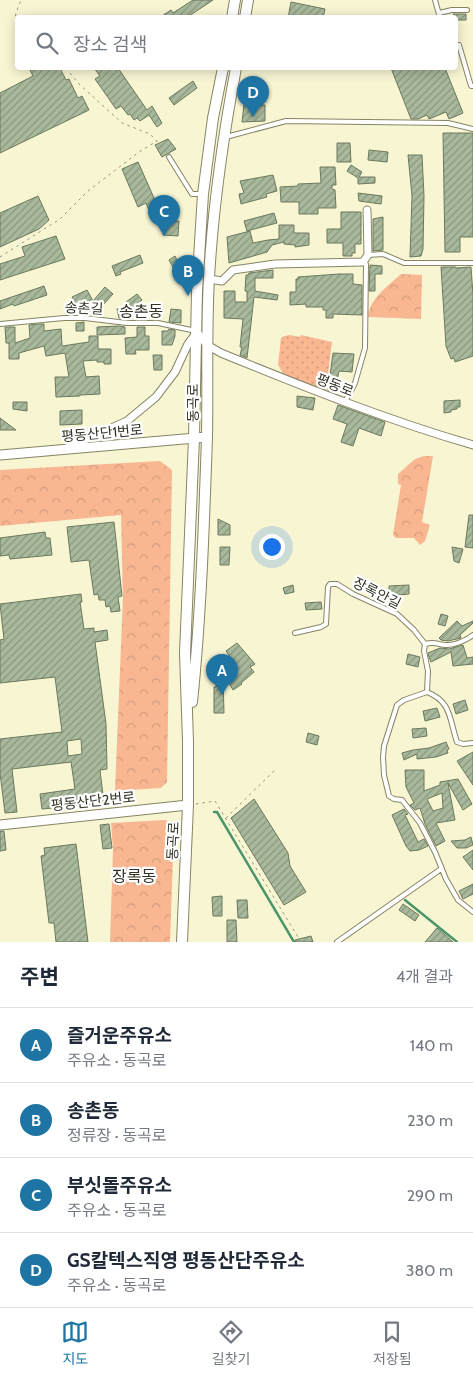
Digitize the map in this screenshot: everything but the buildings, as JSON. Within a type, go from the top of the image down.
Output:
[{"type":"main road","points":[[232,15],[235,0]]},
{"type":"main road","points":[[246,15],[248,0]]},
{"type":"main road","name":"동곡로","points":[[182,942],[188,805],[185,653],[203,194],[222,70]]},
{"type":"main road","name":"동곡로","points":[[188,741],[196,660],[207,437],[209,279],[216,192],[223,138],[236,70]]},
{"type":"street","points":[[209,279],[222,281],[234,270],[275,264],[366,258],[368,210]]},
{"type":"street","points":[[62,450],[127,421],[156,397],[175,372],[188,344],[197,332]]},
{"type":"street","name":"평동로","points":[[197,332],[207,345],[229,356],[408,426],[473,445]]},
{"type":"street","name":"평동산단1번로","points":[[0,455],[207,437]]},
{"type":"street","name":"평동산단2번로","points":[[0,825],[188,805]]},
{"type":"lane","points":[[434,0],[440,15],[452,10],[467,10]]},
{"type":"lane","points":[[458,45],[460,45],[467,68],[468,81],[473,86]]},
{"type":"lane","points":[[223,138],[286,121],[448,123],[473,129]]},
{"type":"lane","points":[[169,157],[192,194],[203,194]]},
{"type":"lane","points":[[345,402],[355,383],[365,348],[366,258],[383,254],[404,263],[473,262]]},
{"type":"lane","name":"송촌길","points":[[0,324],[85,318],[127,323],[158,323],[197,332]]},
{"type":"lane","name":"장록안길","points":[[295,632],[321,627],[326,624],[328,586],[330,584],[337,584],[353,594],[397,614],[414,630],[425,644]]},
{"type":"lane","points":[[427,692],[428,671],[424,651],[425,644],[435,642],[448,646],[473,635]]},
{"type":"lane","points":[[473,743],[463,744],[457,742],[451,717],[446,706],[436,696],[427,692],[404,700],[397,706],[384,746],[383,766],[386,789],[389,796],[402,800],[420,824],[458,900],[473,912]]},
{"type":"lane","points":[[337,942],[441,869]]},
{"type":"path","points":[[16,15],[22,0]]},
{"type":"path","points":[[68,70],[78,84],[122,123],[150,134],[169,157]]},
{"type":"path","points":[[0,257],[60,219],[88,191],[139,152],[157,141]]},
{"type":"path","points":[[226,818],[277,768]]},
{"type":"path","points":[[188,805],[215,801],[301,942]]},
{"type":"green space","points":[[401,274],[422,275],[421,319],[368,317],[369,310],[375,299]]},
{"type":"green space","points":[[290,335],[300,337],[301,335],[332,342],[326,390],[285,376],[278,365],[281,338]]},
{"type":"green space","points":[[433,456],[422,522],[430,525],[425,541],[420,545],[414,538],[396,538],[393,535],[401,485],[398,484],[398,474],[415,459]]},
{"type":"green space","points":[[160,461],[172,470],[167,782],[161,788],[115,791],[123,598],[121,515],[0,526],[0,470]]},
{"type":"green space","points":[[166,820],[174,827],[170,942],[110,942],[113,849],[111,823]]},
{"type":"waterway","points":[[214,812],[217,812],[294,942]]},
{"type":"waterway","points":[[405,900],[457,942]]},
{"type":"place","name":"GS칼텍스직영 평동산단주유소","points":[[253,117]]},
{"type":"place","name":"부싯돌주유소","points":[[164,236]]},
{"type":"place","name":"송촌동","points":[[188,296]]},
{"type":"place","name":"즐거운주유소","points":[[222,695]]},
{"type":"district","name":"송촌동","points":[[141,311]]},
{"type":"district","name":"장록동","points":[[134,876]]}]
